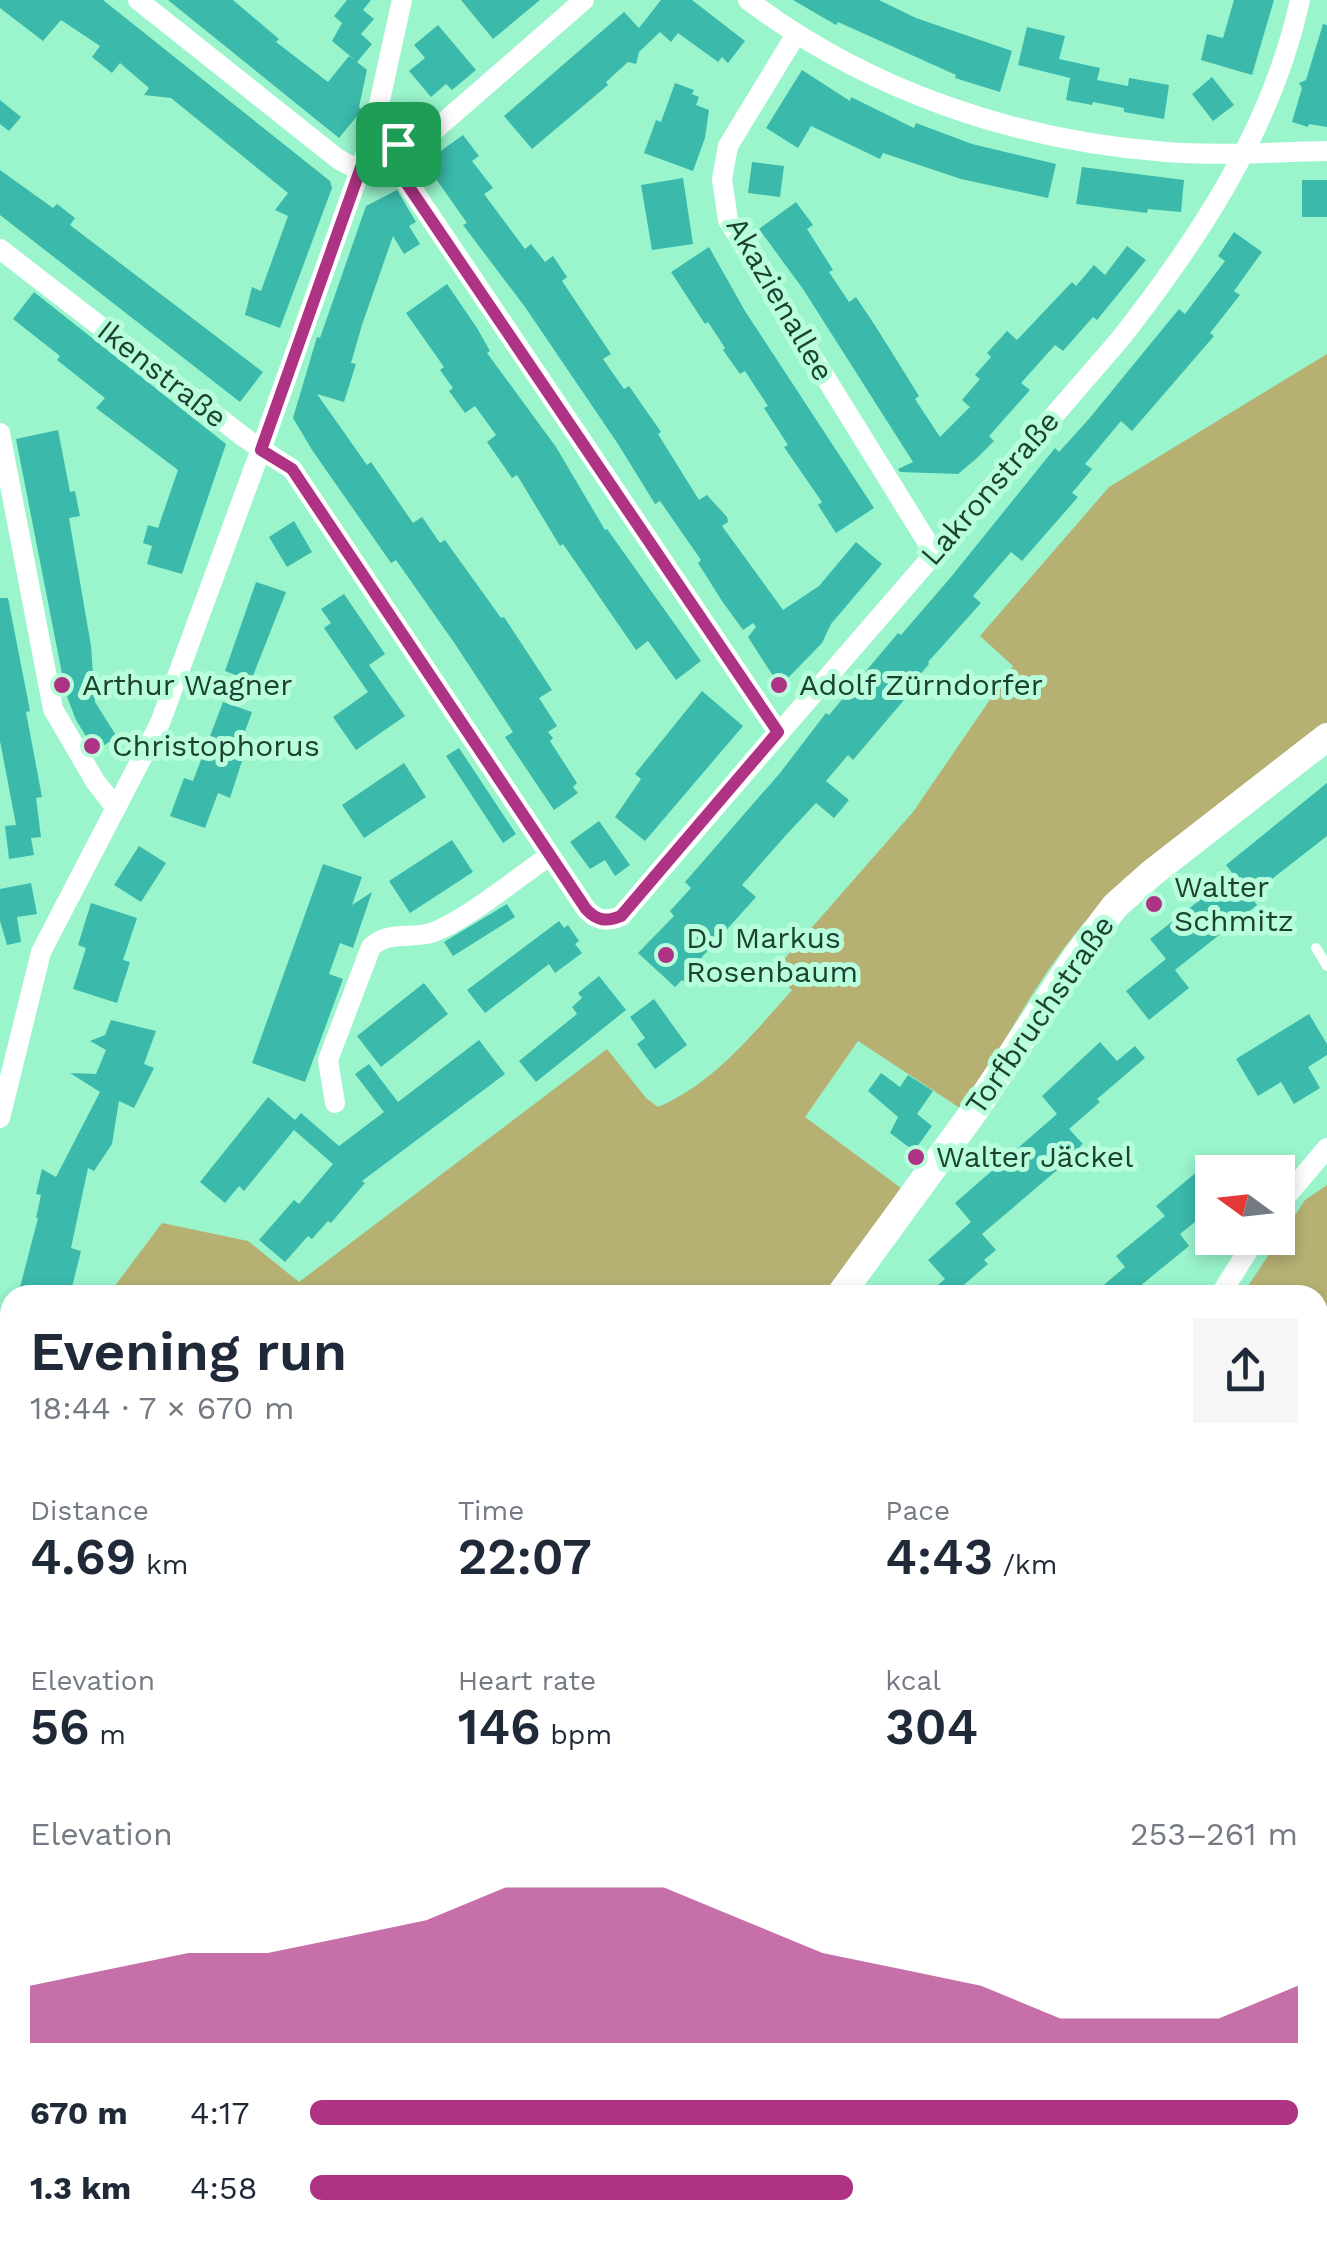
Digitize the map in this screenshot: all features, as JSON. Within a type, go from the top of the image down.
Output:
[{"type":"main road","name":"Torfbruchstraße","points":[[847,1285],[975,1110],[1077,956],[1115,906],[1152,872],[1327,738]]},
{"type":"street","points":[[138,0],[338,160],[359,171],[385,176],[405,164],[584,0]]},
{"type":"street","points":[[0,1118],[41,952],[160,724],[261,450],[372,136],[402,0]]},
{"type":"street","points":[[748,0],[796,36],[914,93],[1020,129],[1164,152],[1327,152]]},
{"type":"street","name":"Lakronstraße","points":[[603,920],[621,916],[1158,292],[1246,152],[1300,0]]},
{"type":"street","name":"Akazienallee","points":[[796,36],[728,146],[722,179],[728,220],[934,553]]},
{"type":"street","points":[[372,136],[398,144],[405,164],[778,732]]},
{"type":"street","name":"Ikenstraße","points":[[0,249],[261,450],[292,469],[586,909],[603,920]]},
{"type":"street","points":[[0,433],[52,709],[116,808]]},
{"type":"street","points":[[336,1103],[328,1060],[371,947],[385,938],[420,935],[446,926],[550,856]]},
{"type":"street","points":[[1295,1186],[1327,1148]]},
{"type":"street","points":[[1226,1285],[1245,1255]]},
{"type":"lane","points":[[1316,948],[1327,966]]},
{"type":"shaded area","points":[[1327,354],[1327,723],[1177,837],[1094,912],[1041,981],[963,1110],[858,1041],[805,1117],[905,1191],[835,1285],[116,1285],[162,1223],[248,1241],[299,1282],[607,1049],[646,1098],[658,1107],[697,1085],[731,1056],[792,990],[772,973],[913,812],[1013,666],[980,636],[1109,487]]},
{"type":"shaded area","points":[[1327,1185],[1327,1285],[1249,1285],[1269,1255],[1295,1255],[1295,1215],[1305,1200]]},
{"type":"building","points":[[0,0],[103,0],[330,181],[332,188],[280,328],[245,315],[252,287],[261,291],[288,216],[275,210],[288,193],[171,98],[144,95],[149,88],[120,63],[112,73],[92,57],[100,46],[61,20],[43,41],[0,8]]},
{"type":"building","points":[[168,0],[233,0],[279,39],[276,42],[328,82],[349,56],[355,60],[332,41],[342,23],[334,16],[347,0],[371,0],[363,10],[374,19],[361,34],[372,44],[357,62],[367,70],[359,107],[362,110],[339,138]]},
{"type":"building","points":[[461,0],[540,0],[493,39]]},
{"type":"building","points":[[661,0],[692,0],[745,41],[728,63],[722,57],[718,62],[678,33],[671,42],[660,32],[639,52],[636,64],[628,62],[606,82],[608,85],[532,149],[504,116],[624,12],[639,28]]},
{"type":"building","points":[[793,0],[879,0],[916,18],[1012,51],[1000,92],[955,78],[956,75],[838,22],[836,25]]},
{"type":"building","points":[[1234,0],[1274,0],[1252,75],[1201,60],[1207,34],[1223,38]]},
{"type":"building","points":[[1323,24],[1327,25],[1327,127],[1308,127],[1292,122],[1302,88],[1299,83],[1306,80]]},
{"type":"building","points":[[438,25],[476,70],[452,90],[446,84],[431,97],[409,71],[425,58],[414,45]]},
{"type":"building","points":[[1027,27],[1065,36],[1059,59],[1100,68],[1097,80],[1128,86],[1129,78],[1169,85],[1164,119],[1124,112],[1124,108],[1066,100],[1070,78],[1018,65]]},
{"type":"building","points":[[802,70],[850,101],[851,97],[914,128],[916,123],[972,144],[1056,164],[1048,198],[961,179],[883,153],[880,159],[811,126],[798,148],[766,128]]},
{"type":"building","points":[[1212,77],[1234,105],[1213,121],[1192,94]]},
{"type":"building","points":[[675,83],[694,90],[692,94],[699,97],[696,105],[709,110],[705,138],[693,171],[644,153]]},
{"type":"building","points":[[0,100],[21,117],[9,131],[0,124]]},
{"type":"building","points":[[463,135],[479,156],[472,161],[493,188],[484,194],[525,249],[531,244],[545,262],[553,256],[567,277],[562,281],[611,354],[603,359],[624,389],[629,386],[661,432],[658,434],[699,500],[707,495],[727,517],[728,522],[722,526],[783,610],[819,586],[856,542],[882,564],[831,624],[822,643],[788,678],[784,693],[748,637],[756,627],[753,623],[743,630],[722,601],[698,563],[701,560],[660,501],[655,504],[525,307],[463,225],[467,223],[429,169],[431,158]]},
{"type":"building","points":[[752,162],[784,166],[780,197],[748,193]]},
{"type":"building","points":[[1082,167],[1184,180],[1181,212],[1148,209],[1147,213],[1076,204]]},
{"type":"building","points":[[0,170],[53,208],[57,204],[75,218],[70,225],[263,372],[240,402],[0,215]]},
{"type":"building","points":[[683,178],[693,244],[652,250],[641,185]]},
{"type":"building","points":[[1302,180],[1327,180],[1327,217],[1302,217]]},
{"type":"building","points":[[397,190],[416,222],[409,226],[420,244],[404,254],[393,236],[362,325],[351,363],[356,364],[344,402],[317,394],[413,523],[422,517],[440,543],[445,540],[504,617],[552,690],[539,698],[557,726],[548,732],[553,738],[550,741],[577,783],[573,787],[578,793],[554,810],[505,737],[513,732],[455,644],[396,560],[391,563],[293,418],[317,337],[320,338],[366,206]]},
{"type":"building","points":[[796,202],[813,225],[807,229],[833,270],[829,272],[849,302],[856,297],[919,396],[915,399],[940,437],[970,407],[962,400],[980,379],[975,375],[991,357],[987,353],[1007,331],[1017,340],[1072,282],[1076,286],[1094,265],[1105,275],[1127,246],[1146,260],[1097,320],[1093,317],[1063,351],[1055,345],[1021,383],[1030,390],[989,436],[994,441],[977,458],[958,474],[900,472],[898,469],[913,462],[803,289],[759,229]]},
{"type":"building","points":[[1234,232],[1262,252],[1234,291],[1240,295],[1210,333],[1214,336],[1132,431],[1121,421],[1085,464],[1092,469],[1072,493],[1078,497],[1022,561],[1011,552],[973,596],[981,603],[928,662],[901,697],[904,700],[853,760],[848,755],[826,781],[849,800],[834,818],[816,803],[787,834],[742,885],[756,897],[693,967],[701,975],[690,987],[682,980],[675,987],[638,953],[674,916],[670,911],[691,888],[685,882],[780,773],[826,713],[829,715],[951,577],[1055,448],[1059,452],[1088,420],[1179,309],[1185,314],[1225,261],[1218,256]]},
{"type":"building","points":[[709,247],[745,311],[874,508],[836,533],[818,505],[822,502],[784,447],[788,445],[764,408],[768,406],[745,371],[740,374],[671,272]]},
{"type":"building","points":[[447,284],[477,328],[490,351],[487,353],[556,447],[605,530],[701,661],[676,680],[648,641],[636,650],[563,544],[560,546],[517,475],[512,478],[487,442],[496,435],[475,406],[465,413],[449,391],[453,388],[440,370],[444,367],[406,313]]},
{"type":"building","points":[[34,292],[226,444],[182,574],[147,564],[152,546],[143,543],[148,525],[158,528],[178,470],[96,408],[105,398],[13,319]]},
{"type":"building","points":[[58,430],[70,492],[75,491],[80,516],[69,518],[91,646],[95,702],[117,737],[95,751],[66,694],[16,439]]},
{"type":"building","points":[[294,521],[312,552],[287,567],[269,537]]},
{"type":"building","points":[[256,582],[286,592],[251,681],[225,671]]},
{"type":"building","points":[[344,594],[385,654],[369,665],[405,716],[356,750],[333,717],[368,692],[324,628],[331,623],[321,609]]},
{"type":"building","points":[[0,598],[8,598],[42,797],[36,798],[41,837],[31,838],[34,855],[9,859],[5,826],[16,825],[0,741]]},
{"type":"building","points":[[702,691],[743,726],[645,841],[615,817],[641,779],[635,774]]},
{"type":"building","points":[[223,702],[252,712],[235,759],[242,761],[230,798],[218,793],[205,828],[170,816],[184,778],[193,781]]},
{"type":"building","points":[[459,748],[516,834],[503,843],[446,756]]},
{"type":"building","points":[[404,763],[426,797],[364,838],[342,805]]},
{"type":"building","points":[[1327,783],[1327,836],[1250,896],[1257,905],[1175,970],[1189,988],[1149,1020],[1126,991],[1166,959],[1150,939],[1233,874],[1226,865]]},
{"type":"building","points":[[599,821],[630,865],[615,876],[605,860],[590,869],[570,842]]},
{"type":"building","points":[[452,840],[473,872],[410,913],[389,881]]},
{"type":"building","points":[[139,846],[166,863],[141,902],[114,885]]},
{"type":"building","points":[[323,864],[362,877],[352,905],[372,892],[353,948],[340,943],[329,974],[343,979],[305,1082],[252,1063]]},
{"type":"building","points":[[31,883],[37,914],[17,917],[21,942],[7,945],[0,921],[0,889]]},
{"type":"building","points":[[91,903],[137,918],[123,960],[130,962],[117,1003],[73,989],[86,948],[78,945]]},
{"type":"building","points":[[507,904],[515,917],[453,956],[444,942]]},
{"type":"building","points":[[559,921],[564,928],[568,925],[582,953],[555,973],[549,964],[485,1013],[467,990]]},
{"type":"building","points":[[599,976],[626,1010],[536,1082],[519,1061],[577,1014],[572,1007],[582,998],[578,993]]},
{"type":"building","points":[[424,983],[448,1014],[381,1067],[357,1036]]},
{"type":"building","points":[[654,999],[687,1045],[655,1069],[637,1044],[645,1038],[630,1017]]},
{"type":"building","points":[[1309,1014],[1327,1044],[1327,1055],[1308,1067],[1320,1088],[1294,1104],[1281,1082],[1258,1096],[1236,1059]]},
{"type":"building","points":[[111,1020],[156,1031],[144,1064],[154,1068],[134,1108],[119,1101],[112,1144],[94,1171],[88,1168],[71,1248],[81,1251],[72,1285],[21,1285],[38,1218],[41,1195],[36,1194],[42,1169],[56,1177],[100,1092],[70,1073],[96,1074],[106,1050],[90,1041],[105,1035]]},
{"type":"building","points":[[479,1040],[505,1074],[362,1181],[365,1183],[331,1223],[328,1221],[312,1239],[308,1236],[285,1262],[259,1240],[294,1200],[299,1204],[333,1164],[294,1130],[244,1191],[239,1186],[225,1203],[200,1182],[268,1097],[295,1120],[301,1113],[339,1146],[384,1112],[355,1074],[369,1064],[398,1102]]},
{"type":"building","points":[[1100,1042],[1117,1061],[1135,1046],[1145,1058],[1069,1129],[1083,1144],[1082,1149],[982,1234],[996,1250],[984,1260],[988,1264],[964,1285],[938,1285],[945,1279],[928,1260],[971,1222],[955,1203],[1057,1114],[1042,1096]]},
{"type":"building","points":[[881,1073],[900,1087],[908,1075],[933,1091],[917,1114],[932,1126],[914,1151],[890,1133],[898,1117],[868,1091]]},
{"type":"building","points":[[1195,1173],[1195,1222],[1180,1234],[1189,1246],[1141,1285],[1104,1285],[1125,1267],[1116,1256],[1165,1216],[1156,1206]]},
{"type":"place","name":"Arthur Wagner","points":[[62,685]]},
{"type":"place","name":"Adolf Zürndorfer","points":[[779,685]]},
{"type":"place","name":"Christophorus","points":[[92,746]]},
{"type":"place","name":"Walter Schmitz","points":[[1154,904]]},
{"type":"place","name":"DJ Markus Rosenbaum","points":[[666,955]]},
{"type":"place","name":"Walter Jäckel","points":[[916,1157]]},
{"type":"route","points":[[372,136],[398,144],[409,155],[401,168],[407,184],[778,732],[621,916],[611,920],[593,917],[586,909],[292,469],[261,450],[372,136]]}]
